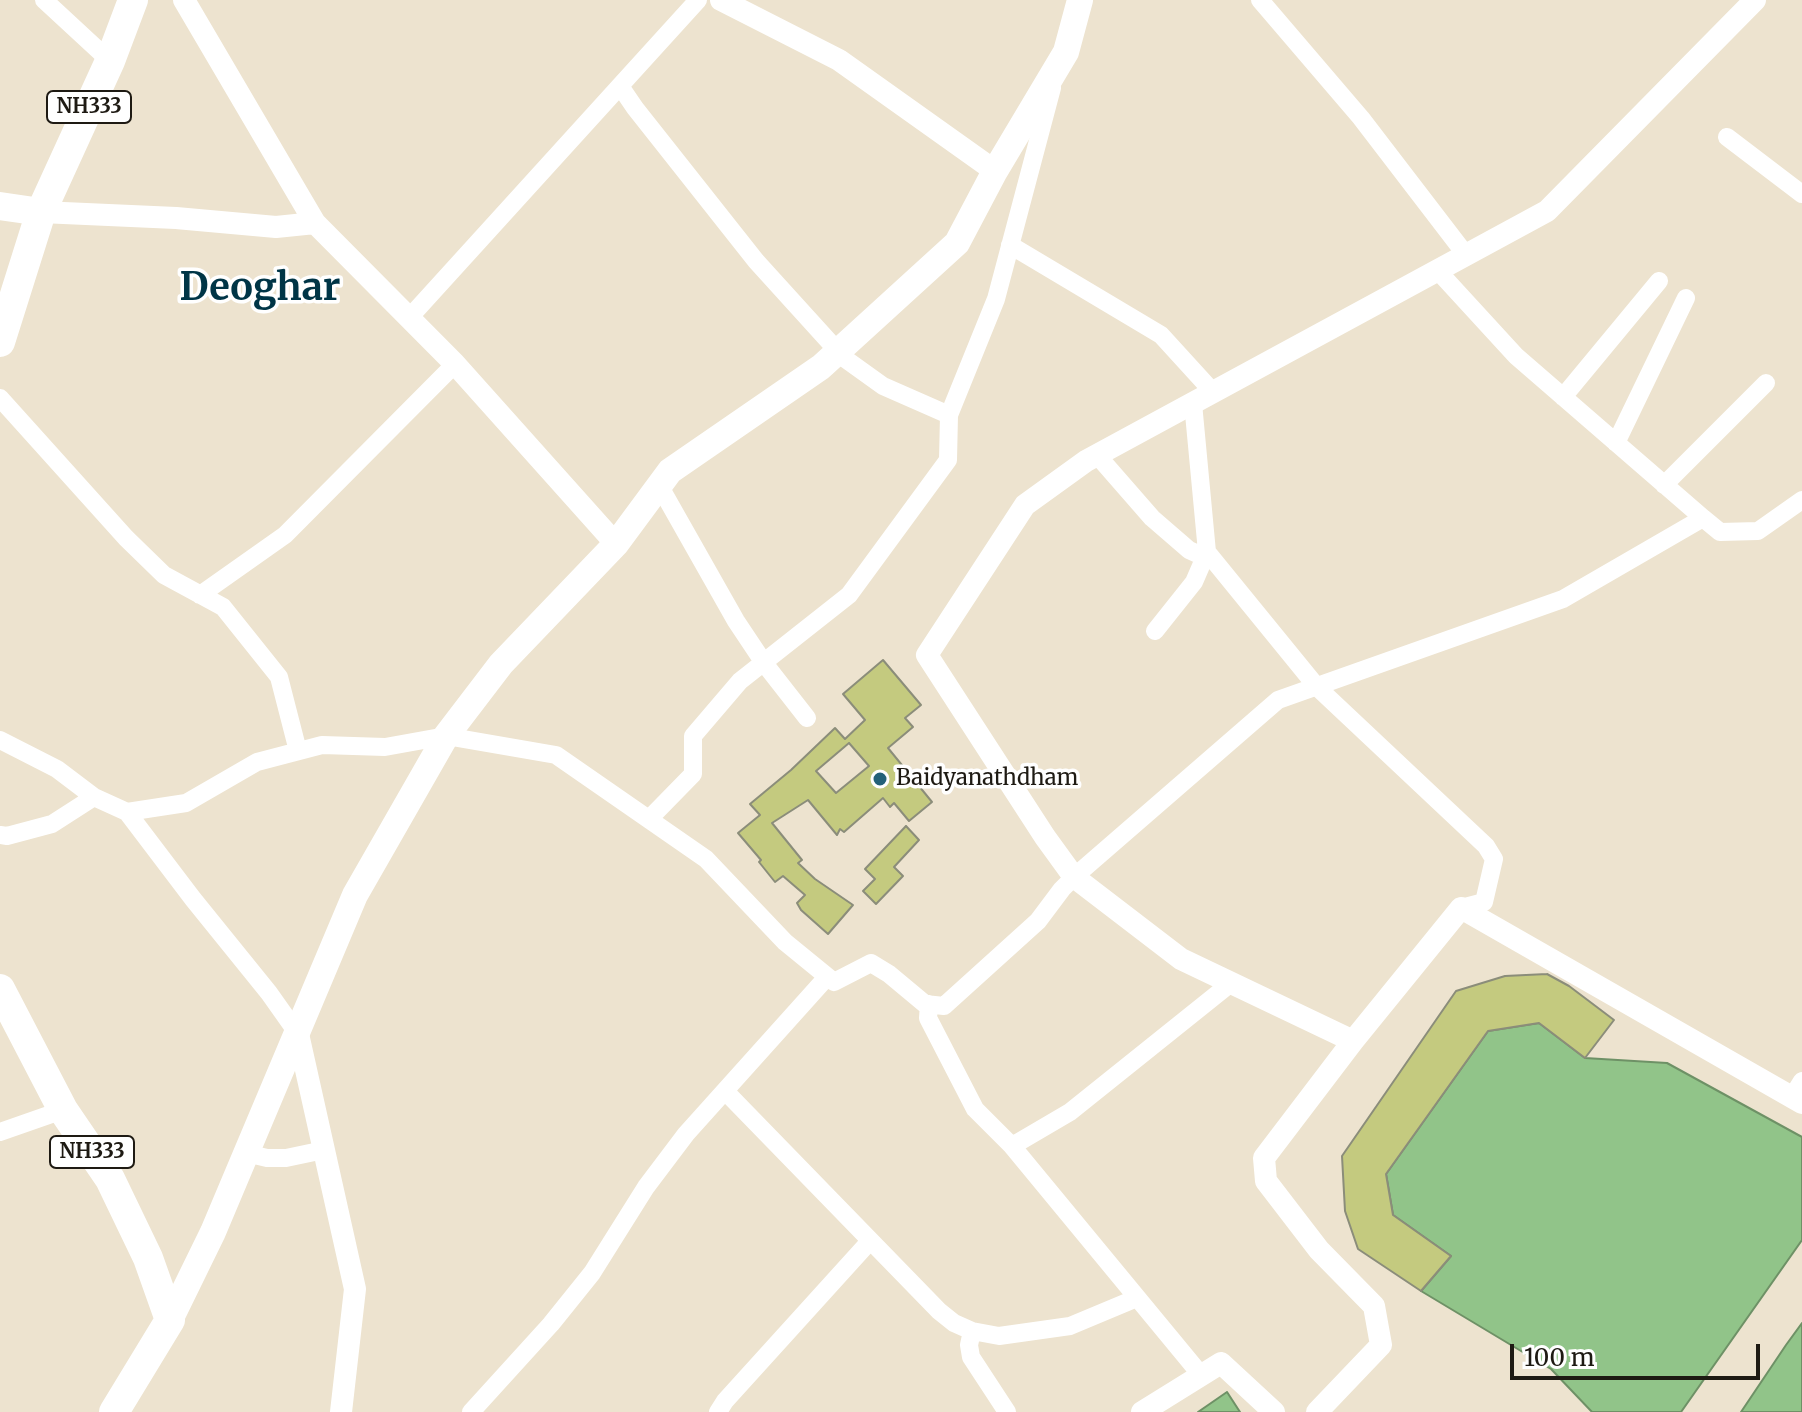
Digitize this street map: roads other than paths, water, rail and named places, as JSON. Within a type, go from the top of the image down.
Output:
[{"type":"highway","name":"NH333","points":[[0,342],[41,212],[110,61],[133,0]]},
{"type":"highway","name":"NH333","points":[[0,989],[63,1110],[110,1179],[148,1258],[170,1320]]},
{"type":"highway","points":[[114,1412],[170,1320]]},
{"type":"main road","points":[[170,1320],[213,1232],[355,895],[446,736],[501,664],[616,544],[670,471],[821,367],[957,243],[995,171],[1066,52],[1080,0]]},
{"type":"main road","points":[[0,206],[41,212]]},
{"type":"street","points":[[44,0],[110,61]]},
{"type":"street","points":[[184,0],[315,223],[455,364],[616,544]]},
{"type":"street","points":[[409,318],[698,0]]},
{"type":"street","points":[[721,0],[839,60],[995,171]]},
{"type":"street","points":[[1260,0],[1361,118],[1466,255]]},
{"type":"street","points":[[1353,1041],[1181,959],[1074,877],[927,655],[1025,505],[1086,461],[1547,211],[1755,0]]},
{"type":"street","points":[[649,819],[693,774],[693,736],[740,681],[849,595],[948,460],[949,415],[996,299],[1058,66]]},
{"type":"street","points":[[620,86],[756,261],[844,358],[883,386],[949,415]]},
{"type":"street","points":[[1727,137],[1802,194]]},
{"type":"street","points":[[41,212],[176,218],[276,227],[315,223]]},
{"type":"street","points":[[1010,245],[1161,335],[1213,392]]},
{"type":"street","points":[[1438,271],[1516,356],[1720,532],[1758,531],[1802,500]]},
{"type":"street","points":[[1563,397],[1659,281]]},
{"type":"street","points":[[1616,443],[1686,298]]},
{"type":"street","points":[[200,595],[285,535],[455,364]]},
{"type":"street","points":[[1664,485],[1766,383]]},
{"type":"street","points":[[0,398],[126,538],[164,575],[223,607],[279,677],[298,751]]},
{"type":"street","points":[[1155,631],[1194,582],[1207,552],[1193,403]]},
{"type":"street","points":[[1097,455],[1152,518],[1189,550],[1200,555],[1207,552]]},
{"type":"street","points":[[659,485],[736,621],[807,718]]},
{"type":"street","points":[[127,812],[186,803],[257,762],[322,745],[385,747],[446,736],[556,755],[706,859],[785,942],[834,982],[871,963],[925,1004],[944,1006],[1038,921],[1074,877],[1278,700],[1563,599],[1703,518]]},
{"type":"street","points":[[1207,552],[1317,687],[1486,846],[1494,859],[1484,902],[1461,908],[1353,1041],[1264,1158],[1266,1181],[1319,1250],[1374,1306],[1381,1345],[1317,1412]]},
{"type":"street","points":[[0,740],[57,769],[94,797],[127,812],[298,1034],[355,1289],[341,1412]]},
{"type":"street","points":[[0,835],[7,836],[52,824],[94,797]]},
{"type":"street","points":[[1461,908],[1799,1094]]},
{"type":"street","points":[[471,1412],[551,1324],[592,1273],[646,1187],[686,1134],[827,977]]},
{"type":"street","points":[[1012,1146],[1070,1112],[1231,983]]},
{"type":"street","points":[[929,1004],[928,1018],[975,1109],[1012,1146],[1201,1375]]},
{"type":"street","points":[[725,1091],[954,1323],[972,1331],[999,1336],[1070,1326],[1137,1298]]},
{"type":"street","points":[[0,1132],[63,1110]]},
{"type":"street","points":[[246,1153],[286,1158],[324,1150]]},
{"type":"street","points":[[718,1412],[870,1241]]},
{"type":"street","points":[[972,1331],[969,1345],[971,1357],[1007,1412]]},
{"type":"street","points":[[1142,1412],[1221,1363],[1274,1412]]},
{"type":"place","name":"Baidyanathdham","points":[[880,779]]},
{"type":"district","name":"Deoghar","points":[[260,289]]}]
